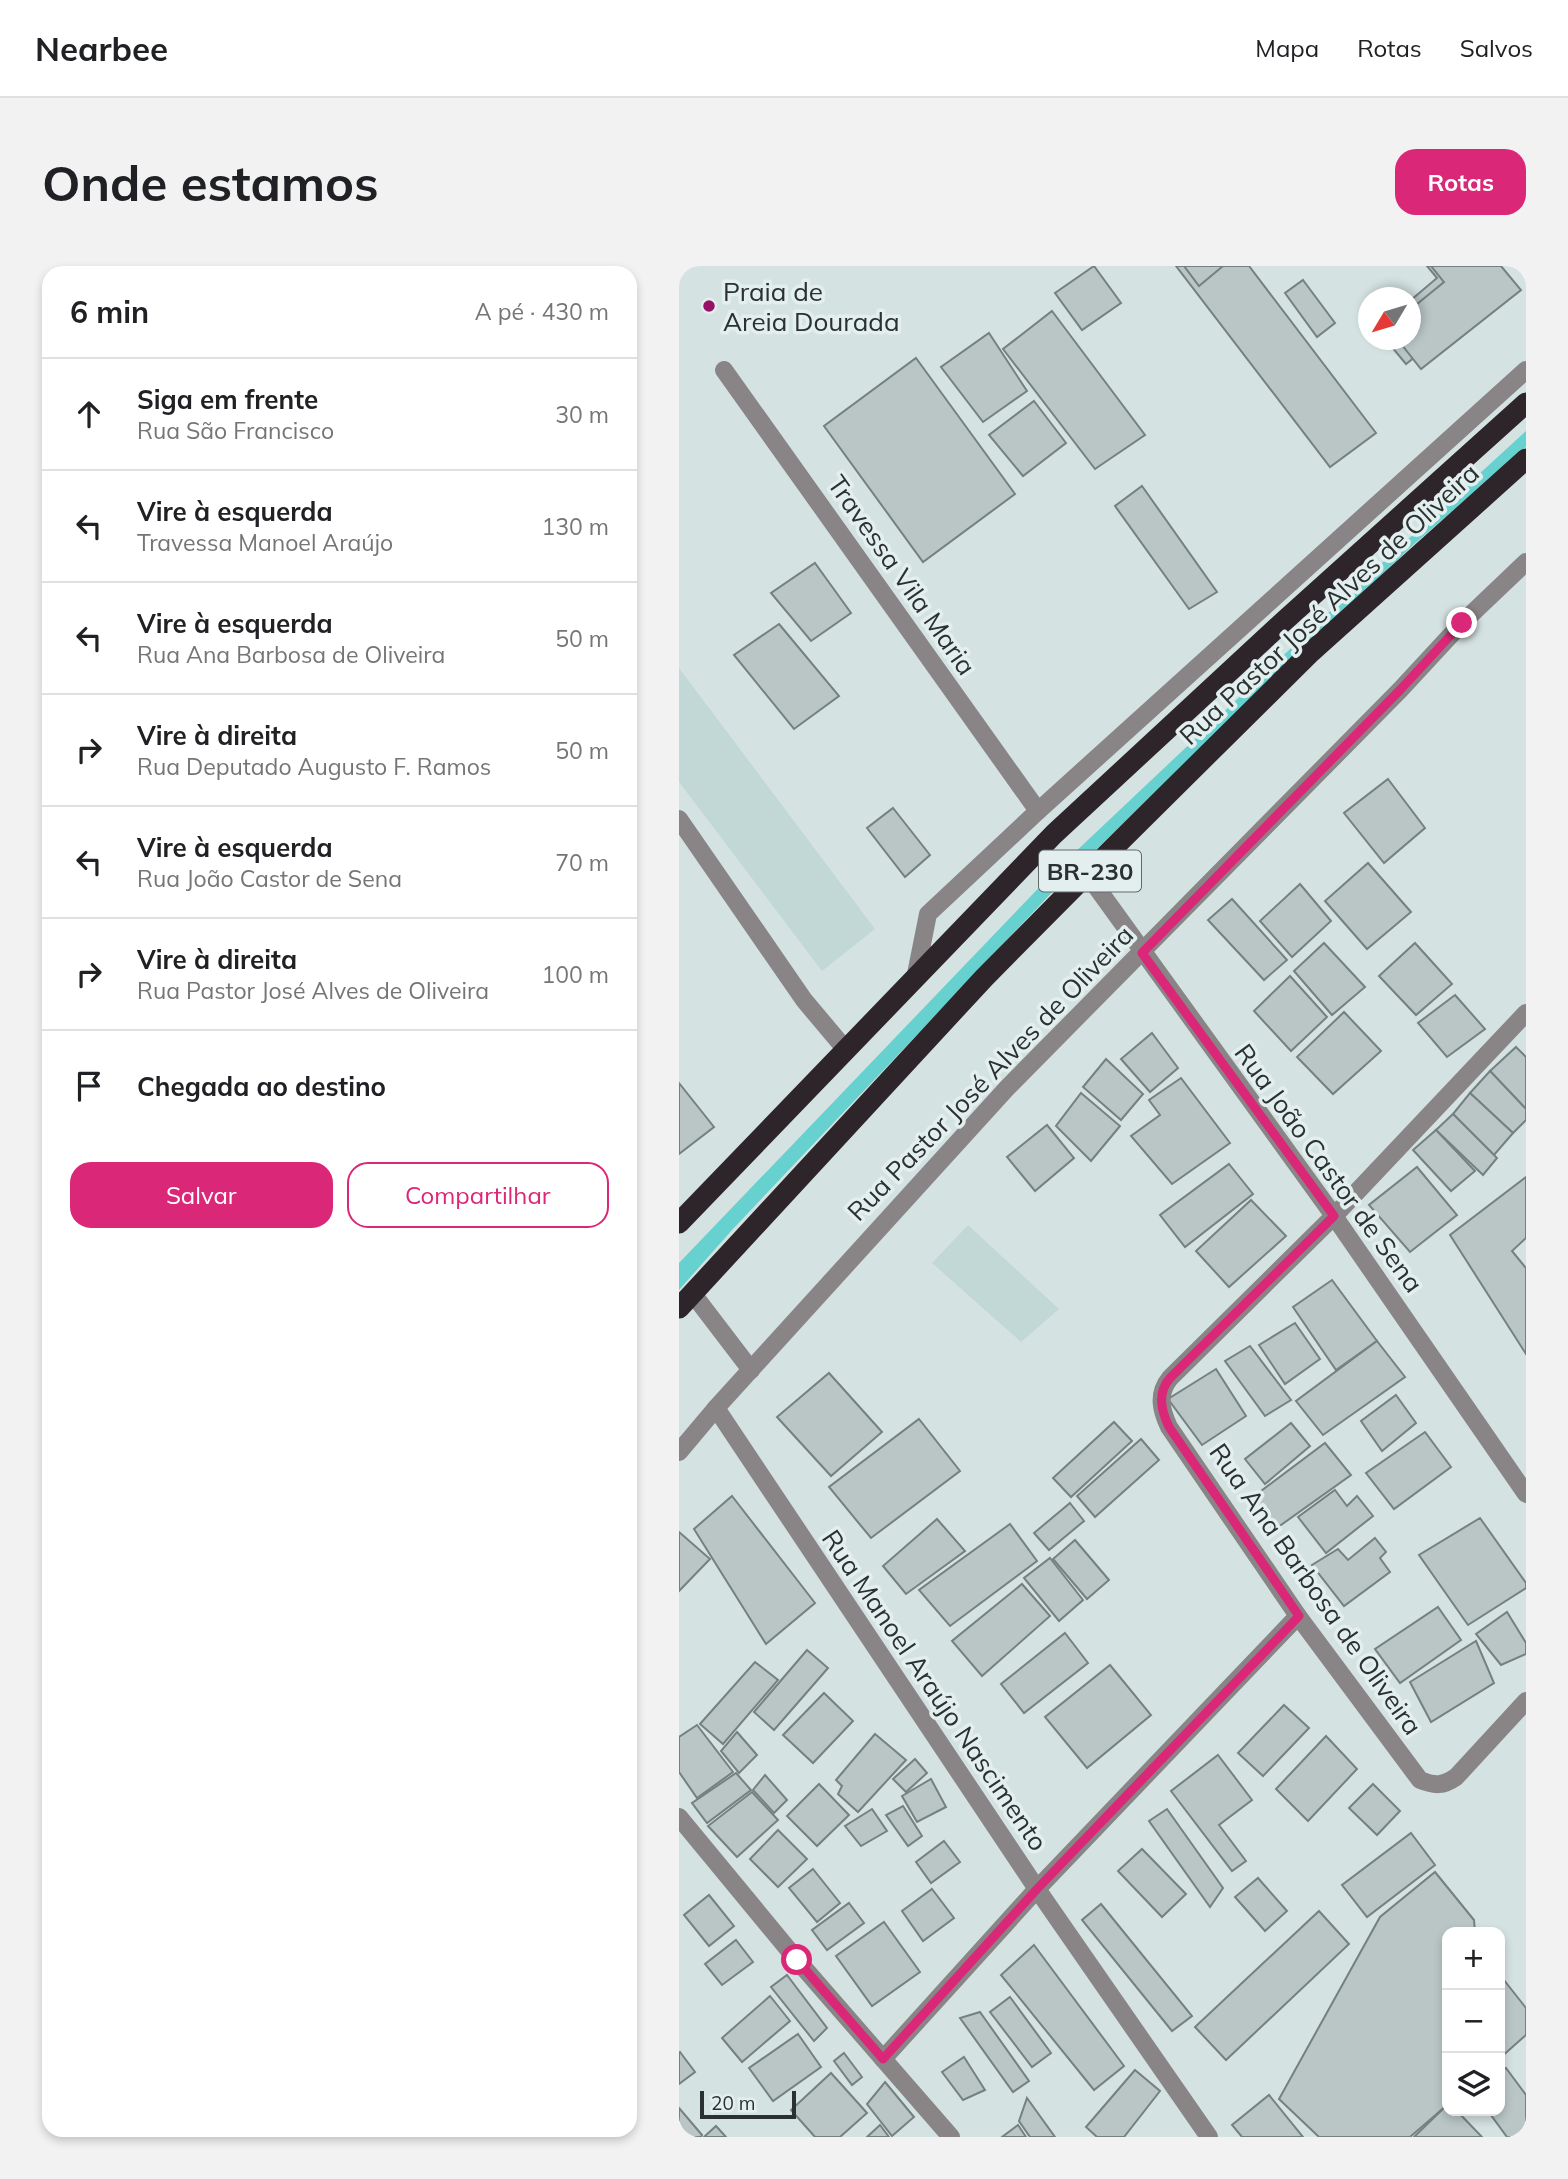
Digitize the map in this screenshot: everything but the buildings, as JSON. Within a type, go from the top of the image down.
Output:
[{"type":"highway","name":"Rua Pastor José Alves de Oliveira","points":[[679,1223],[1054,834],[1283,622],[1526,403]]},
{"type":"highway","name":"Rua Pastor José Alves de Oliveira","points":[[686,1301],[984,978],[1087,874],[1309,654],[1526,459]]},
{"type":"street","name":"Travessa Vila Maria","points":[[724,370],[1038,811]]},
{"type":"street","points":[[915,979],[928,914],[1038,811],[1526,370]]},
{"type":"street","name":"Rua Pastor José Alves de Oliveira","points":[[679,1452],[1007,1088],[1391,699],[1462,623],[1526,562]]},
{"type":"street","points":[[679,819],[804,1000],[846,1050]]},
{"type":"street","name":"Rua João Castor de Sena","points":[[1087,874],[1334,1216],[1526,1494]]},
{"type":"street","points":[[1334,1216],[1526,1013]]},
{"type":"street","name":"Rua Ana Barbosa de Oliveira","points":[[1334,1216],[1164,1385],[1161,1409],[1169,1427],[1299,1616],[1420,1780],[1434,1786],[1445,1784],[1456,1777],[1526,1701]]},
{"type":"street","points":[[686,1301],[751,1370]]},
{"type":"street","name":"Rua Manoel Araújo Nascimento","points":[[716,1408],[1037,1889],[1209,2137]]},
{"type":"street","points":[[883,2059],[1037,1889],[1299,1616]]},
{"type":"street","points":[[679,1817],[797,1960],[951,2137]]},
{"type":"shaded area","points":[[1526,431],[1526,447],[1412,546],[1058,886],[732,1230],[679,1290],[679,1263],[1054,872],[1358,585]]},
{"type":"shaded area","points":[[679,668],[875,929],[822,971],[679,782]]},
{"type":"shaded area","points":[[968,1225],[1059,1309],[1021,1342],[932,1263]]},
{"type":"place","name":"Praia de Areia Dourada","points":[[709,306]]},
{"type":"route","points":[[797,1960],[883,2059],[1037,1889],[1299,1616],[1169,1427],[1161,1409],[1162,1396],[1164,1385],[1170,1378],[1334,1216],[1142,953],[1400,690],[1462,623]]}]
